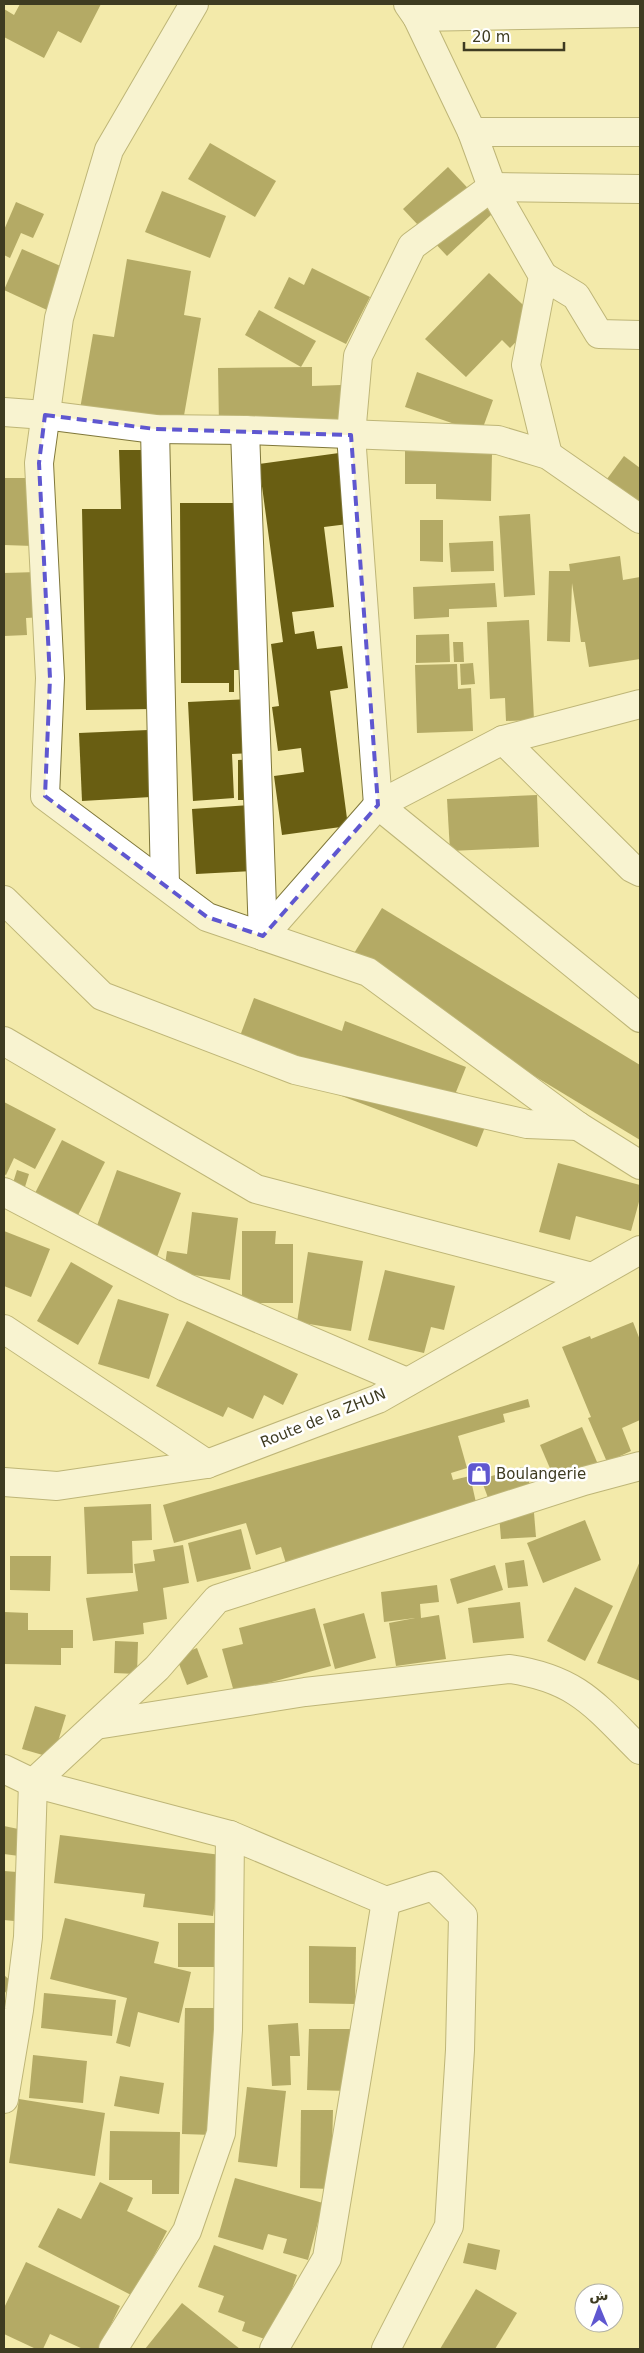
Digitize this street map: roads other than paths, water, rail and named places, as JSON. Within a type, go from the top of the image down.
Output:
[{"type":"street","points":[[194,4],[109,150],[59,318],[39,463],[50,678],[45,796],[207,917],[368,972],[578,1126],[640,1165]]},
{"type":"street","points":[[640,13],[413,10],[472,132],[492,187],[543,276],[576,296],[599,334],[640,335]]},
{"type":"street","points":[[472,132],[640,132]]},
{"type":"street","points":[[640,189],[492,187],[412,246],[358,356],[351,435],[378,805],[640,1018]]},
{"type":"street","points":[[543,276],[526,365],[548,456]]},
{"type":"street","points":[[4,412],[45,415],[155,429],[245,430],[498,440],[548,456],[640,519]]},
{"type":"street","points":[[155,429],[164,885]]},
{"type":"street","points":[[245,430],[263,936]]},
{"type":"street","points":[[263,936],[378,805],[503,740],[640,704]]},
{"type":"street","points":[[503,740],[632,868],[640,872]]},
{"type":"street","points":[[4,900],[102,996],[295,1070],[527,1124],[578,1126]]},
{"type":"street","points":[[4,1041],[256,1189],[592,1277]]},
{"type":"street","points":[[4,1192],[185,1287],[407,1382]]},
{"type":"street","name":"Route de la ZHUN","points":[[4,1482],[57,1486],[207,1464],[378,1399],[640,1250]]},
{"type":"street","points":[[4,1329],[207,1464]]},
{"type":"street","points":[[4,2099],[19,2010],[28,1937],[33,1783],[157,1668],[217,1599],[584,1481],[640,1466]]},
{"type":"street","points":[[96,1725],[305,1692],[510,1669],[535,1673],[558,1680],[580,1692],[640,1750]]},
{"type":"street","points":[[4,1769],[33,1783],[230,1836],[386,1901],[433,1886],[463,1916],[460,2050],[449,2226],[386,2349]]},
{"type":"street","points":[[113,2349],[187,2231],[221,2133],[228,2030],[230,1836]]},
{"type":"street","points":[[274,2349],[327,2258],[386,1901]]},
{"type":"place","name":"Boulangerie","points":[[479,1474]]}]
